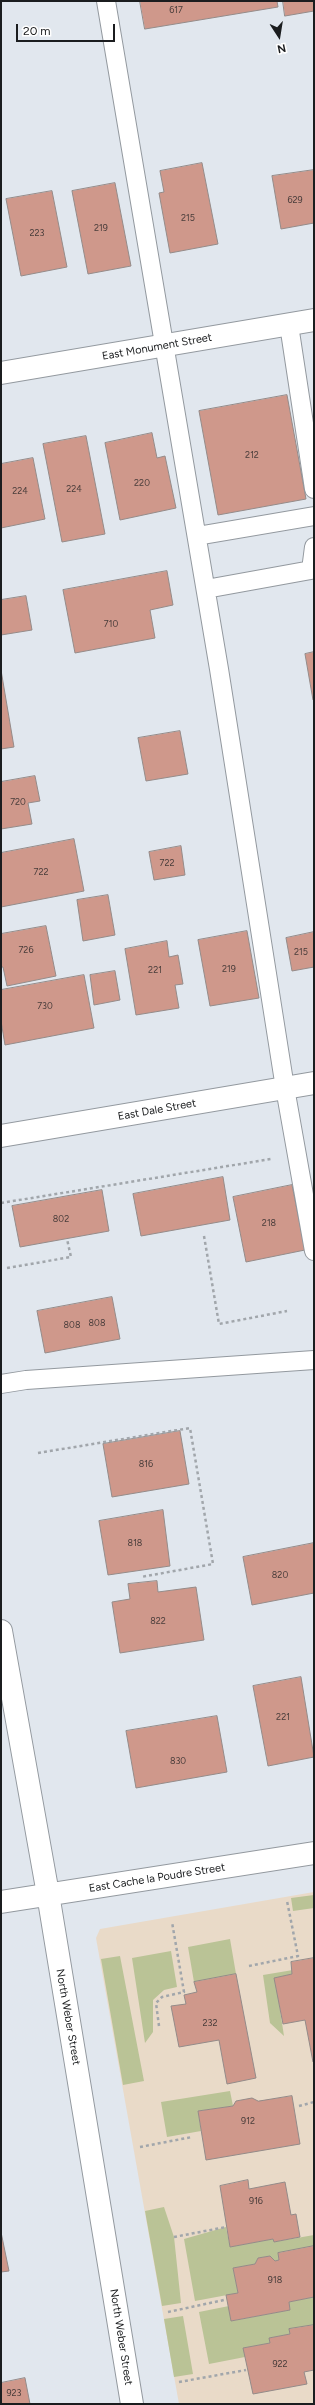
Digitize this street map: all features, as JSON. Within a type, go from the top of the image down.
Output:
[{"type":"street","name":"East Monument Street","points":[[1,373],[314,320]]},
{"type":"street","name":"East Dale Street","points":[[1,1136],[314,1083]]},
{"type":"street","name":"North Weber Street","points":[[1,1631],[48,1894],[132,2404]]},
{"type":"street","name":"East Cache la Poudre Street","points":[[1,1902],[314,1853]]},
{"type":"lane","points":[[106,1],[206,589],[285,1088],[314,1251]]},
{"type":"lane","points":[[289,324],[314,489]]},
{"type":"lane","points":[[197,536],[314,516]]},
{"type":"lane","points":[[206,589],[311,570],[314,547]]},
{"type":"lane","points":[[1,1384],[34,1379],[314,1360]]},
{"type":"path","points":[[1,1203],[297,1155]]},
{"type":"path","points":[[204,1236],[219,1324],[287,1311]]},
{"type":"path","points":[[7,1268],[71,1257],[67,1239]]},
{"type":"path","points":[[38,1453],[190,1428],[213,1564],[142,1577]]},
{"type":"path","points":[[249,1966],[298,1956],[287,1901]]},
{"type":"path","points":[[159,2026],[156,2003],[162,1997],[184,1992],[172,1922]]},
{"type":"path","points":[[299,2106],[314,2102]]},
{"type":"path","points":[[140,2147],[192,2137]]},
{"type":"path","points":[[174,2237],[226,2227]]},
{"type":"path","points":[[168,2312],[224,2300]]},
{"type":"path","points":[[179,2382],[246,2370]]},
{"type":"shaded area","points":[[314,1892],[314,2404],[179,2404],[96,1938],[100,1929]]},
{"type":"green space","points":[[314,1895],[314,1908],[293,1911],[291,1898]]},
{"type":"green space","points":[[230,1939],[236,1974],[194,1982],[188,1947]]},
{"type":"green space","points":[[171,1951],[177,1987],[164,1990],[153,2000],[153,2032],[145,2043],[132,1958]]},
{"type":"green space","points":[[120,1956],[144,2081],[123,2085],[101,1959]]},
{"type":"green space","points":[[293,1970],[292,1974],[275,1978],[284,2036],[270,2023],[263,1975]]},
{"type":"green space","points":[[230,2091],[233,2106],[198,2111],[201,2131],[167,2137],[161,2102]]},
{"type":"green space","points":[[164,2207],[174,2237],[181,2303],[162,2306],[145,2211]]},
{"type":"green space","points":[[226,2227],[230,2247],[273,2239],[274,2242],[314,2235],[314,2246],[278,2253],[279,2260],[275,2261],[270,2256],[258,2258],[255,2264],[233,2268],[238,2293],[195,2301],[184,2239]]},
{"type":"green space","points":[[314,2297],[314,2325],[289,2329],[290,2334],[269,2338],[270,2343],[244,2348],[245,2357],[209,2364],[199,2312],[229,2306],[232,2321],[290,2310],[289,2302]]},
{"type":"green space","points":[[183,2316],[193,2374],[174,2377],[164,2319]]},
{"type":"building","points":[[140,1],[277,1],[278,7],[145,29]]},
{"type":"building","points":[[283,1],[314,1],[314,11],[285,16]]},
{"type":"building","points":[[202,163],[218,244],[170,253],[159,193],[164,192],[160,171]]},
{"type":"building","points":[[314,170],[314,223],[281,229],[272,176]]},
{"type":"building","points":[[115,183],[131,266],[88,274],[72,191]]},
{"type":"building","points":[[52,191],[67,267],[21,276],[6,199]]},
{"type":"building","points":[[287,395],[306,499],[218,515],[199,411]]},
{"type":"building","points":[[152,433],[157,458],[165,456],[176,508],[120,520],[105,443]]},
{"type":"building","points":[[86,436],[105,534],[62,542],[43,444]]},
{"type":"building","points":[[33,458],[45,519],[1,528],[1,464]]},
{"type":"building","points":[[167,571],[173,605],[150,610],[155,638],[75,653],[63,590]]},
{"type":"building","points":[[26,596],[32,630],[1,635],[1,600]]},
{"type":"building","points":[[314,652],[314,700],[313,700],[305,654]]},
{"type":"building","points":[[1,670],[14,747],[1,749]]},
{"type":"building","points":[[180,731],[188,774],[146,781],[138,738]]},
{"type":"building","points":[[35,776],[40,801],[28,803],[32,824],[1,829],[1,782]]},
{"type":"building","points":[[74,839],[84,891],[1,907],[1,853]]},
{"type":"building","points":[[181,846],[185,875],[154,880],[149,852]]},
{"type":"building","points":[[108,895],[115,935],[83,941],[77,900]]},
{"type":"building","points":[[46,926],[56,976],[7,986],[3,967],[1,967],[1,934]]},
{"type":"building","points":[[247,931],[259,998],[210,1006],[198,940]]},
{"type":"building","points":[[314,932],[314,967],[292,971],[286,938]]},
{"type":"building","points":[[167,941],[169,957],[178,955],[183,984],[175,985],[179,1008],[136,1015],[125,949]]},
{"type":"building","points":[[115,971],[120,1000],[94,1005],[90,975]]},
{"type":"building","points":[[84,975],[94,1028],[5,1045],[1,1021],[1,990]]},
{"type":"building","points":[[223,1177],[230,1220],[141,1236],[133,1194]]},
{"type":"building","points":[[292,1185],[305,1250],[246,1262],[233,1197]]},
{"type":"building","points":[[102,1190],[109,1231],[20,1247],[12,1206]]},
{"type":"building","points":[[112,1297],[120,1339],[45,1353],[37,1311]]},
{"type":"building","points":[[180,1431],[189,1484],[112,1497],[103,1444]]},
{"type":"building","points":[[163,1510],[170,1566],[108,1575],[99,1521]]},
{"type":"building","points":[[314,1543],[314,1593],[252,1605],[243,1557]]},
{"type":"building","points":[[157,1581],[158,1592],[196,1587],[204,1640],[120,1653],[112,1602],[130,1599],[128,1584]]},
{"type":"building","points":[[301,1677],[314,1757],[268,1766],[253,1686]]},
{"type":"building","points":[[217,1716],[227,1772],[136,1788],[126,1731]]},
{"type":"building","points":[[314,1958],[313,2062],[305,2020],[283,2024],[274,1978],[292,1974],[291,1962]]},
{"type":"building","points":[[236,1974],[256,2078],[227,2084],[219,2040],[179,2047],[171,2006],[186,2004],[184,1995],[197,1992],[194,1982]]},
{"type":"building","points":[[292,2096],[300,2144],[206,2160],[198,2111],[233,2106],[236,2101],[252,2098],[258,2101]]},
{"type":"building","points":[[248,2180],[249,2189],[285,2182],[291,2215],[296,2214],[300,2237],[274,2242],[273,2239],[230,2247],[220,2186]]},
{"type":"building","points":[[1,2232],[9,2271],[1,2272]]},
{"type":"building","points":[[314,2246],[314,2297],[289,2302],[290,2310],[231,2321],[226,2295],[238,2293],[233,2268],[255,2264],[258,2258],[270,2256],[275,2261],[279,2260],[278,2253]]},
{"type":"building","points":[[314,2325],[314,2370],[304,2372],[307,2384],[253,2394],[243,2348],[270,2343],[269,2338],[290,2334],[289,2329]]},
{"type":"building","points":[[25,2378],[30,2404],[1,2404],[1,2383]]}]
